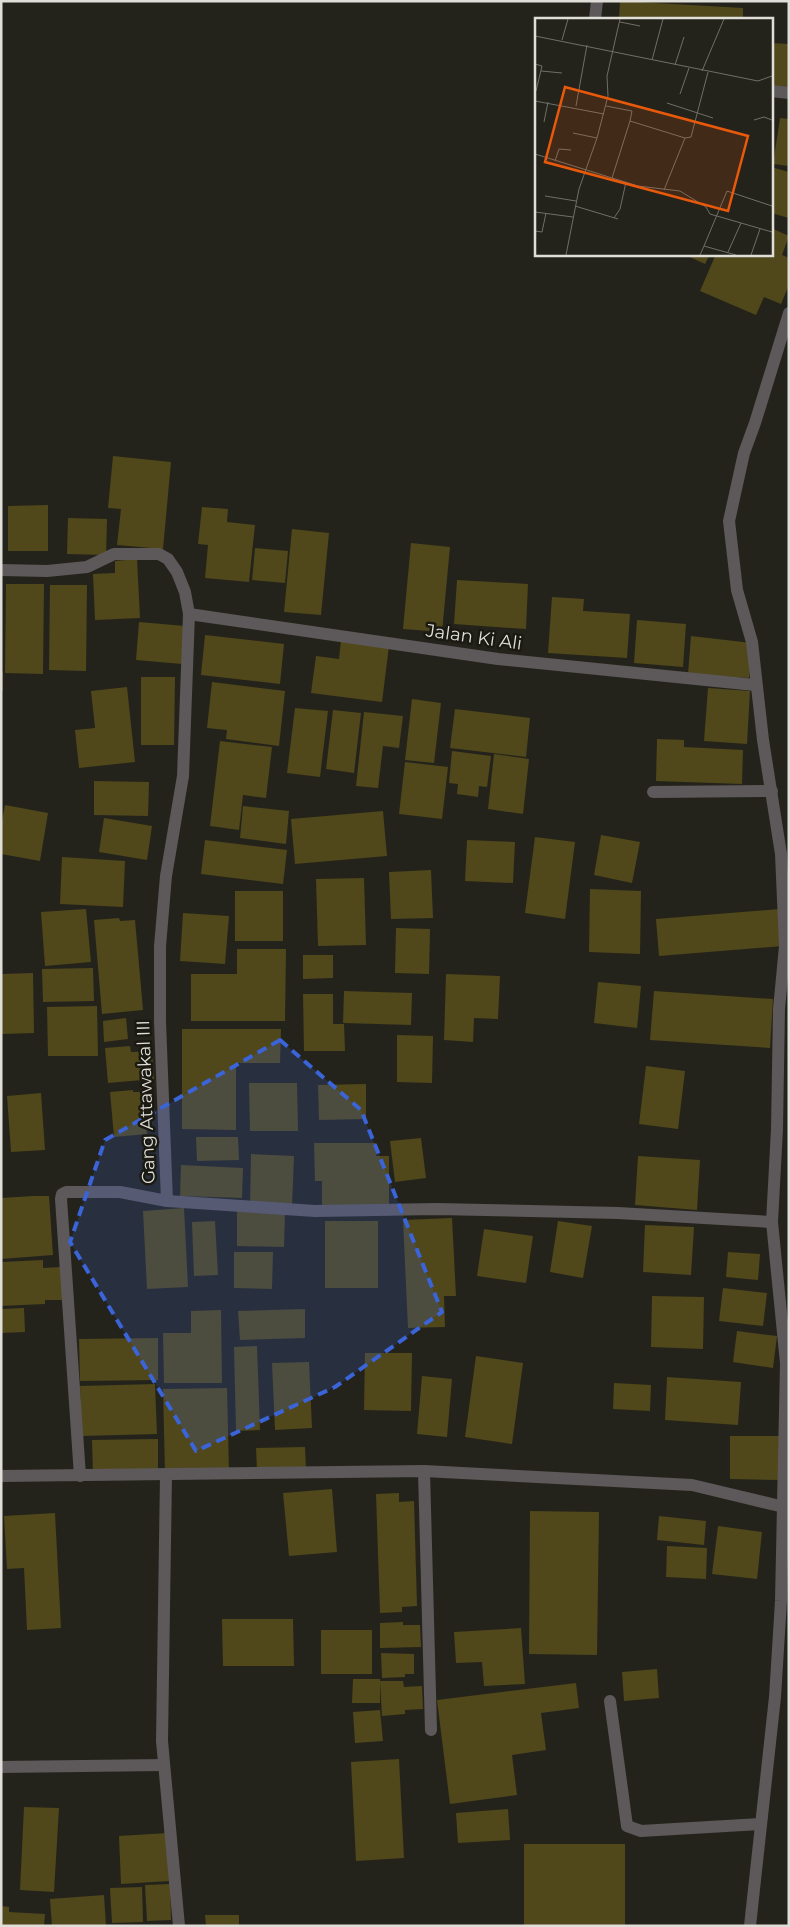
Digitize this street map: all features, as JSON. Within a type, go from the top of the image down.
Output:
[{"type":"street","points":[[595,18],[596,1]]},
{"type":"street","points":[[772,91],[789,93]]},
{"type":"street","points":[[750,1926],[775,1698],[785,1507],[786,1363],[772,1222],[784,1070],[779,1009],[785,946],[781,854],[755,684],[752,642],[737,590],[729,522],[744,453],[789,313]]},
{"type":"street","name":"Gang Attawakal III","points":[[1,570],[47,570],[87,567],[114,554],[159,554],[168,559],[177,572],[185,592],[189,614],[184,766],[166,876],[160,946],[160,1022],[167,1201],[120,1192],[66,1192],[62,1194],[61,1199],[80,1476]]},
{"type":"street","name":"Jalan Ki Ali","points":[[189,614],[498,658],[755,684]]},
{"type":"street","points":[[653,792],[772,791]]},
{"type":"street","points":[[167,1201],[316,1211],[437,1209],[618,1213],[772,1222]]},
{"type":"street","points":[[1,1476],[166,1476],[424,1471],[692,1485],[785,1507]]},
{"type":"street","points":[[424,1471],[430,1730]]},
{"type":"street","points":[[166,1476],[161,1662],[162,1741],[179,1926]]},
{"type":"street","points":[[610,1701],[628,1826],[641,1831],[760,1824]]},
{"type":"street","points":[[1,1767],[164,1765]]},
{"type":"highlighted area","points":[[280,1040],[361,1110],[442,1312],[335,1387],[196,1451],[70,1242],[105,1140]]},
{"type":"building","points":[[620,1],[743,8],[743,18],[619,18]]},
{"type":"building","points":[[772,43],[789,44],[789,88],[772,87]]},
{"type":"building","points":[[780,118],[789,119],[789,166],[773,164]]},
{"type":"building","points":[[772,167],[789,172],[789,218],[772,213]]},
{"type":"building","points":[[772,228],[789,236],[782,255],[789,258],[789,285],[781,304],[764,297],[756,315],[700,291],[716,255],[772,255]]},
{"type":"building","points":[[685,255],[710,255],[705,264]]},
{"type":"building","points":[[113,456],[171,462],[163,549],[117,545],[121,509],[108,508]]},
{"type":"building","points":[[48,505],[48,551],[8,551],[8,506]]},
{"type":"building","points":[[202,507],[228,509],[227,522],[255,525],[249,582],[205,578],[208,545],[198,544]]},
{"type":"building","points":[[68,518],[107,519],[106,555],[67,554]]},
{"type":"building","points":[[292,529],[329,533],[321,615],[284,612]]},
{"type":"building","points":[[411,543],[450,547],[442,632],[403,629]]},
{"type":"building","points":[[255,548],[288,551],[285,583],[252,580]]},
{"type":"building","points":[[137,559],[140,618],[95,620],[93,574],[115,573],[115,561]]},
{"type":"building","points":[[457,580],[528,584],[526,629],[454,624]]},
{"type":"building","points":[[6,584],[44,584],[43,674],[5,673]]},
{"type":"building","points":[[50,585],[87,585],[86,671],[49,670]]},
{"type":"building","points":[[552,597],[584,599],[583,611],[630,614],[627,658],[548,653]]},
{"type":"building","points":[[637,620],[686,624],[683,667],[634,663]]},
{"type":"building","points":[[139,622],[185,626],[182,664],[136,660]]},
{"type":"building","points":[[205,635],[284,644],[280,684],[201,675]]},
{"type":"building","points":[[691,636],[752,643],[749,678],[688,674]]},
{"type":"building","points":[[341,640],[389,646],[382,702],[311,693],[316,656],[339,659]]},
{"type":"building","points":[[1,671],[3,671],[3,691],[1,691]]},
{"type":"building","points":[[141,677],[175,677],[174,745],[141,745]]},
{"type":"building","points":[[212,682],[285,691],[279,746],[226,739],[227,730],[207,728]]},
{"type":"building","points":[[127,687],[135,762],[79,768],[75,730],[95,728],[91,691]]},
{"type":"building","points":[[708,688],[750,691],[747,744],[704,741]]},
{"type":"building","points":[[412,699],[441,703],[434,763],[405,760]]},
{"type":"building","points":[[295,708],[328,711],[320,777],[287,773]]},
{"type":"building","points":[[455,709],[530,718],[526,757],[450,748]]},
{"type":"building","points":[[333,710],[361,713],[354,773],[326,769]]},
{"type":"building","points":[[364,712],[403,716],[399,748],[383,746],[378,788],[356,786]]},
{"type":"building","points":[[657,739],[684,740],[684,747],[743,750],[742,784],[656,781]]},
{"type":"building","points":[[220,741],[272,747],[266,798],[243,795],[239,830],[210,826]]},
{"type":"building","points":[[452,751],[491,756],[487,787],[479,786],[478,797],[457,794],[458,784],[449,783]]},
{"type":"building","points":[[494,754],[529,759],[523,814],[488,809]]},
{"type":"building","points":[[405,762],[448,767],[442,819],[399,814]]},
{"type":"building","points":[[94,781],[149,782],[148,816],[94,815]]},
{"type":"building","points":[[5,805],[48,813],[40,861],[1,854],[1,826]]},
{"type":"building","points":[[243,806],[289,811],[286,844],[240,838]]},
{"type":"building","points":[[383,811],[387,856],[295,864],[291,819]]},
{"type":"building","points":[[104,818],[152,826],[147,860],[99,852]]},
{"type":"building","points":[[601,835],[640,842],[632,883],[594,875]]},
{"type":"building","points":[[535,837],[575,842],[565,919],[525,913]]},
{"type":"building","points":[[205,840],[287,850],[283,884],[201,874]]},
{"type":"building","points":[[467,840],[515,842],[513,883],[465,881]]},
{"type":"building","points":[[62,857],[125,861],[123,907],[60,904]]},
{"type":"building","points":[[431,870],[433,918],[391,919],[389,872]]},
{"type":"building","points":[[364,878],[366,945],[318,946],[316,879]]},
{"type":"building","points":[[590,889],[641,891],[640,954],[589,952]]},
{"type":"building","points":[[235,891],[283,891],[283,941],[235,941]]},
{"type":"building","points":[[86,909],[91,962],[45,966],[41,912]]},
{"type":"building","points":[[780,909],[783,946],[659,956],[656,919]]},
{"type":"building","points":[[183,913],[229,916],[225,964],[180,961]]},
{"type":"building","points":[[119,918],[120,921],[135,920],[143,1010],[102,1014],[94,920]]},
{"type":"building","points":[[396,928],[430,929],[429,974],[395,973]]},
{"type":"building","points":[[237,949],[286,949],[285,1021],[191,1021],[191,974],[237,974]]},
{"type":"building","points":[[303,955],[333,955],[333,978],[303,979]]},
{"type":"building","points":[[93,968],[94,1001],[43,1002],[42,969]]},
{"type":"building","points":[[33,973],[34,1033],[2,1034],[1,974]]},
{"type":"building","points":[[446,974],[500,976],[498,1019],[474,1018],[473,1042],[444,1040]]},
{"type":"building","points":[[598,982],[641,986],[637,1028],[594,1023]]},
{"type":"building","points":[[344,991],[412,993],[411,1025],[343,1023]]},
{"type":"building","points":[[654,991],[773,999],[770,1048],[650,1040]]},
{"type":"building","points":[[303,994],[333,994],[333,1024],[344,1024],[345,1051],[304,1051]]},
{"type":"building","points":[[97,1006],[98,1056],[48,1056],[47,1007]]},
{"type":"building","points":[[126,1018],[128,1039],[104,1042],[103,1021]]},
{"type":"building","points":[[182,1029],[281,1029],[280,1063],[236,1063],[236,1130],[182,1129]]},
{"type":"building","points":[[397,1035],[433,1036],[432,1083],[397,1082]]},
{"type":"building","points":[[130,1046],[131,1052],[152,1051],[154,1079],[108,1083],[105,1048]]},
{"type":"building","points":[[646,1066],[685,1071],[678,1129],[639,1124]]},
{"type":"building","points":[[249,1083],[297,1083],[298,1131],[250,1131]]},
{"type":"building","points":[[366,1084],[366,1119],[319,1120],[318,1085]]},
{"type":"building","points":[[133,1090],[133,1092],[143,1092],[147,1134],[114,1137],[110,1092]]},
{"type":"building","points":[[41,1093],[45,1150],[11,1152],[7,1096]]},
{"type":"building","points":[[196,1137],[238,1137],[239,1160],[197,1161]]},
{"type":"building","points":[[421,1138],[426,1178],[395,1182],[390,1141]]},
{"type":"building","points":[[314,1143],[376,1143],[376,1156],[389,1156],[389,1206],[322,1206],[322,1181],[315,1181]]},
{"type":"building","points":[[251,1154],[294,1156],[292,1206],[250,1205]]},
{"type":"building","points":[[638,1156],[700,1160],[697,1210],[635,1205]]},
{"type":"building","points":[[181,1165],[243,1168],[242,1198],[180,1196]]},
{"type":"building","points":[[49,1196],[53,1255],[1,1259],[1,1198]]},
{"type":"building","points":[[184,1208],[188,1287],[147,1289],[143,1211]]},
{"type":"building","points":[[237,1211],[285,1212],[284,1247],[237,1246]]},
{"type":"building","points":[[452,1218],[456,1296],[444,1296],[445,1327],[408,1328],[403,1220]]},
{"type":"building","points":[[215,1221],[218,1275],[194,1276],[192,1222]]},
{"type":"building","points":[[325,1221],[378,1221],[378,1288],[325,1288]]},
{"type":"building","points":[[558,1221],[592,1226],[583,1278],[550,1272]]},
{"type":"building","points":[[645,1225],[694,1227],[691,1275],[643,1272]]},
{"type":"building","points":[[484,1229],[533,1236],[526,1283],[477,1276]]},
{"type":"building","points":[[234,1252],[273,1252],[272,1289],[234,1288]]},
{"type":"building","points":[[728,1252],[760,1254],[758,1280],[726,1277]]},
{"type":"building","points":[[43,1260],[43,1268],[61,1267],[63,1300],[45,1300],[45,1304],[1,1306],[1,1262]]},
{"type":"building","points":[[723,1288],[767,1293],[763,1326],[719,1321]]},
{"type":"building","points":[[652,1296],[704,1297],[703,1349],[651,1347]]},
{"type":"building","points":[[24,1308],[25,1332],[1,1333],[1,1309]]},
{"type":"building","points":[[305,1309],[305,1338],[240,1340],[238,1311]]},
{"type":"building","points":[[221,1310],[222,1383],[164,1383],[163,1333],[191,1333],[191,1311]]},
{"type":"building","points":[[737,1331],[777,1336],[773,1368],[733,1362]]},
{"type":"building","points":[[158,1338],[158,1380],[80,1381],[79,1339]]},
{"type":"building","points":[[257,1346],[260,1430],[236,1431],[234,1347]]},
{"type":"building","points":[[365,1353],[412,1353],[411,1411],[364,1410]]},
{"type":"building","points":[[476,1356],[523,1363],[512,1444],[465,1437]]},
{"type":"building","points":[[309,1362],[312,1428],[275,1430],[272,1363]]},
{"type":"building","points":[[422,1376],[452,1379],[447,1437],[417,1434]]},
{"type":"building","points":[[667,1377],[741,1382],[738,1425],[665,1420]]},
{"type":"building","points":[[614,1383],[651,1385],[650,1411],[613,1409]]},
{"type":"building","points":[[155,1384],[157,1434],[82,1436],[80,1386]]},
{"type":"building","points":[[227,1388],[229,1472],[165,1473],[163,1389]]},
{"type":"building","points":[[730,1436],[782,1436],[781,1480],[730,1479]]},
{"type":"building","points":[[158,1439],[158,1474],[93,1474],[92,1440]]},
{"type":"building","points":[[305,1447],[306,1469],[257,1470],[256,1448]]},
{"type":"building","points":[[332,1489],[337,1552],[289,1556],[283,1493]]},
{"type":"building","points":[[399,1493],[399,1502],[414,1501],[417,1606],[402,1607],[402,1612],[380,1613],[376,1494]]},
{"type":"building","points":[[530,1511],[599,1512],[597,1655],[529,1654]]},
{"type":"building","points":[[55,1513],[61,1628],[27,1630],[24,1568],[7,1569],[4,1516]]},
{"type":"building","points":[[659,1516],[706,1521],[704,1545],[657,1540]]},
{"type":"building","points":[[718,1526],[762,1532],[757,1579],[712,1574]]},
{"type":"building","points":[[667,1546],[707,1548],[706,1579],[666,1577]]},
{"type":"building","points":[[222,1619],[293,1619],[294,1666],[223,1666]]},
{"type":"building","points":[[403,1622],[403,1625],[420,1625],[421,1647],[380,1648],[380,1623]]},
{"type":"building","points":[[521,1628],[525,1684],[484,1686],[482,1662],[456,1663],[454,1632]]},
{"type":"building","points":[[321,1630],[372,1630],[372,1674],[321,1674]]},
{"type":"building","points":[[381,1653],[414,1654],[414,1674],[405,1674],[405,1677],[382,1678]]},
{"type":"building","points":[[657,1669],[659,1698],[624,1701],[622,1672]]},
{"type":"building","points":[[353,1679],[380,1679],[380,1703],[352,1703]]},
{"type":"building","points":[[380,1681],[403,1681],[404,1687],[422,1686],[423,1709],[405,1710],[405,1714],[382,1716]]},
{"type":"building","points":[[576,1683],[579,1708],[541,1713],[546,1750],[512,1755],[517,1795],[450,1804],[437,1700]]},
{"type":"building","points":[[380,1710],[383,1741],[355,1743],[353,1712]]},
{"type":"building","points":[[399,1759],[404,1858],[356,1861],[351,1762]]},
{"type":"building","points":[[24,1807],[59,1808],[54,1892],[20,1890]]},
{"type":"building","points":[[508,1809],[510,1840],[458,1843],[456,1813]]},
{"type":"building","points":[[168,1833],[170,1881],[121,1884],[119,1836]]},
{"type":"building","points":[[524,1844],[625,1844],[625,1926],[524,1926]]},
{"type":"building","points":[[170,1884],[171,1920],[147,1921],[145,1885]]},
{"type":"building","points":[[142,1887],[143,1922],[112,1923],[110,1888]]},
{"type":"building","points":[[104,1895],[106,1926],[52,1926],[50,1899]]},
{"type":"building","points":[[1,1906],[9,1907],[9,1912],[45,1914],[44,1926],[1,1926]]},
{"type":"building","points":[[205,1915],[239,1915],[239,1926],[206,1926]]}]
